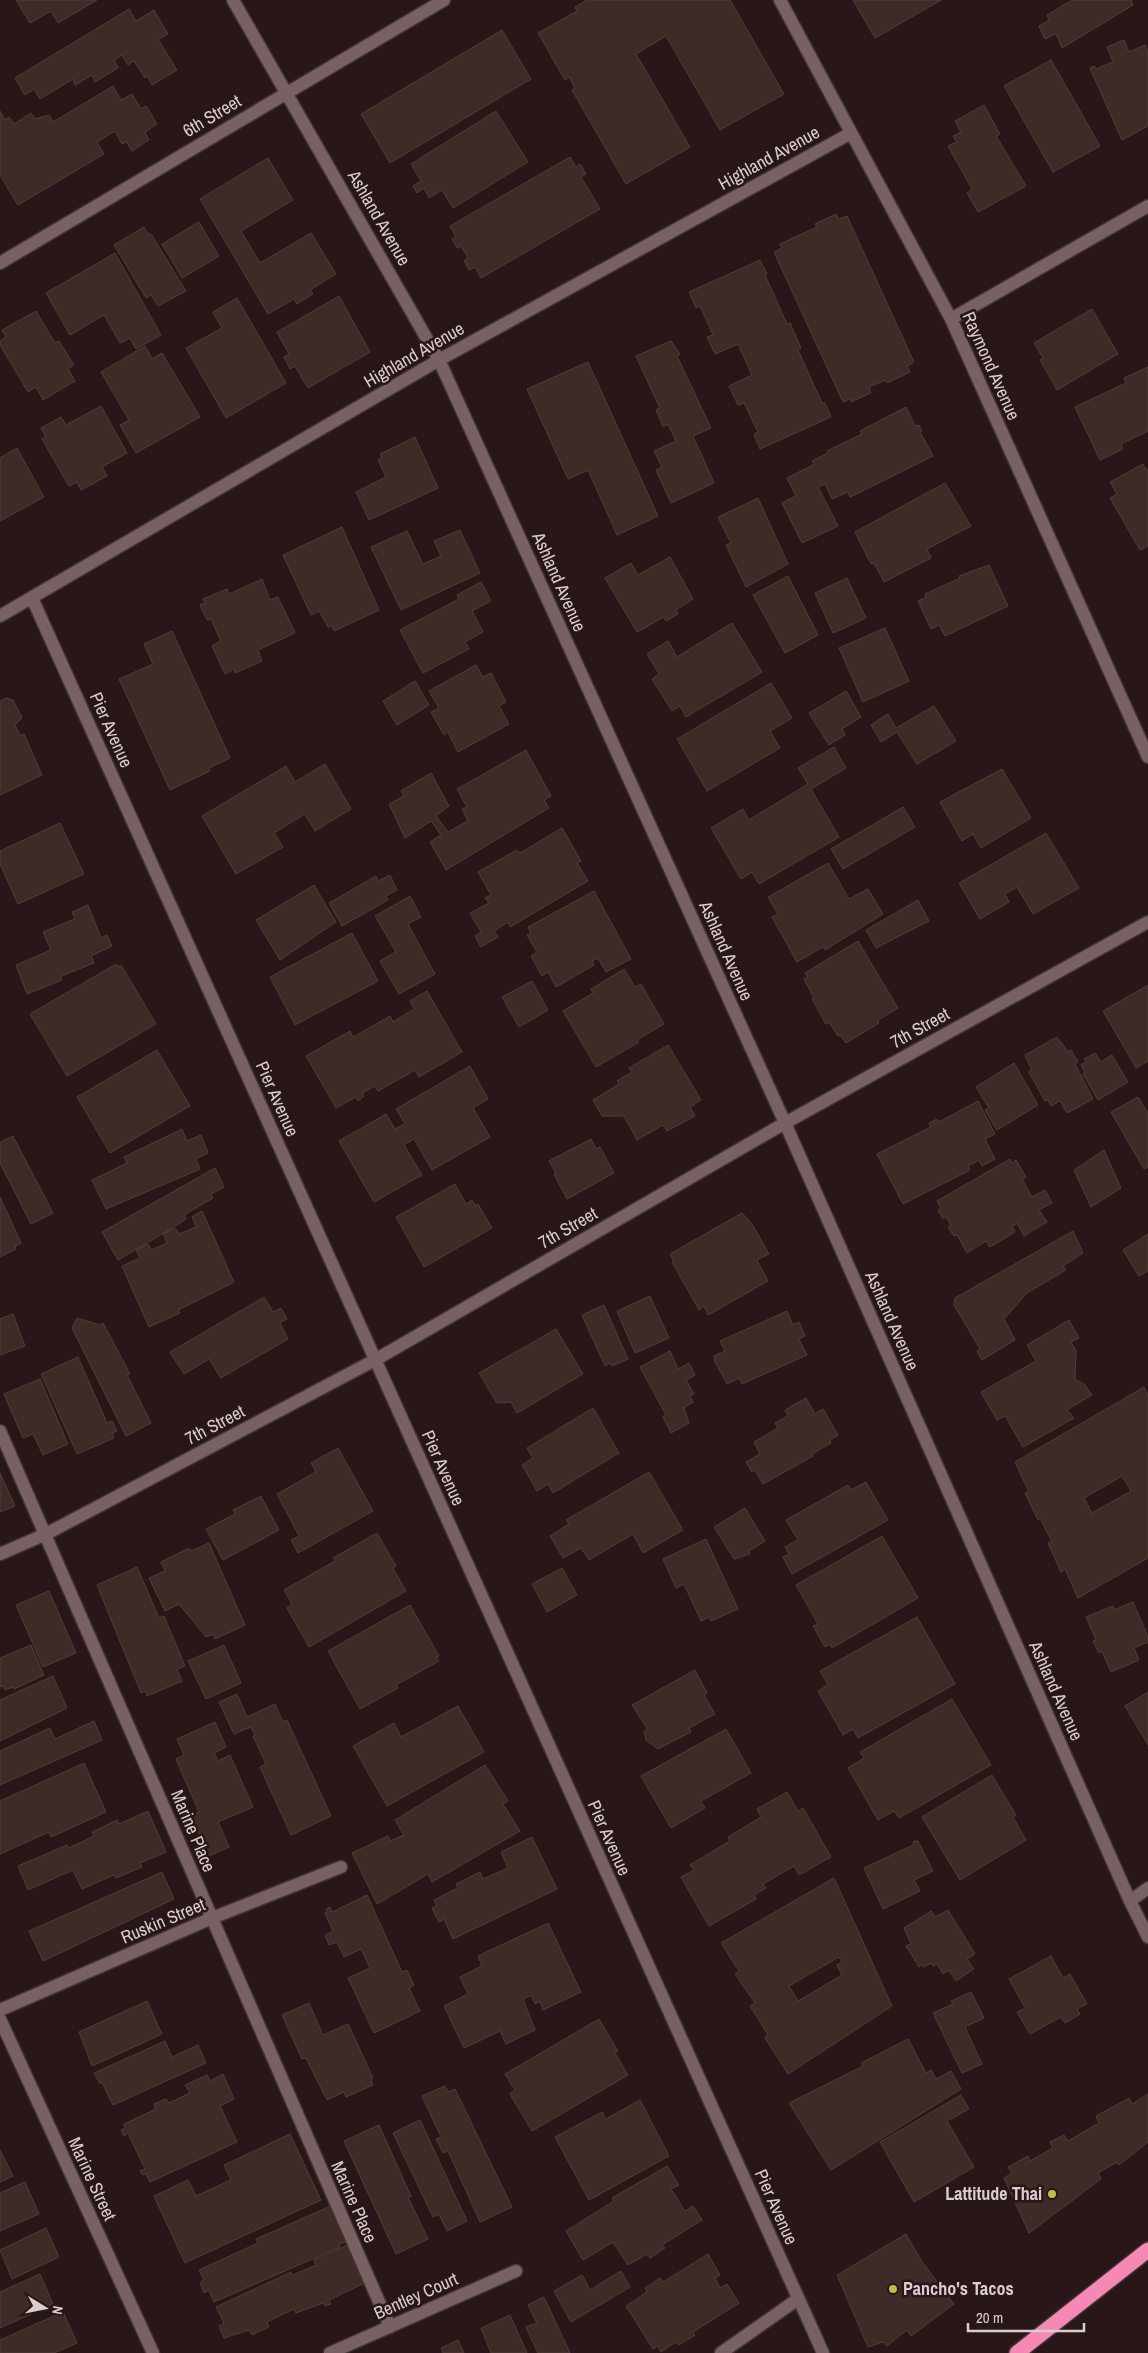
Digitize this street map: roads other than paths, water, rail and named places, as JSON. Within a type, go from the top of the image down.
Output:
[{"type":"highway","points":[[1018,2353],[1148,2250]]},
{"type":"street","name":"Ashland Avenue","points":[[234,0],[439,360],[785,1123],[1130,1901],[1148,1936]]},
{"type":"street","name":"6th Street","points":[[0,263],[444,0]]},
{"type":"street","name":"Raymond Avenue","points":[[780,0],[951,320],[1148,757]]},
{"type":"street","name":"Highland Avenue","points":[[0,616],[439,360],[851,133]]},
{"type":"street","points":[[951,320],[1148,206]]},
{"type":"street","name":"Pier Avenue","points":[[32,598],[823,2353]]},
{"type":"street","name":"7th Street","points":[[0,1554],[46,1534],[375,1360],[785,1123],[1148,922]]},
{"type":"street","name":"Marine Place","points":[[0,1431],[390,2326]]},
{"type":"street","name":"Ruskin Street","points":[[0,2010],[212,1918],[341,1867]]},
{"type":"street","points":[[1130,1901],[1148,1888]]},
{"type":"street","name":"Marine Street","points":[[0,2019],[153,2353]]},
{"type":"street","name":"Bentley Court","points":[[330,2353],[516,2271]]},
{"type":"street","points":[[721,2353],[798,2299]]},
{"type":"place","name":"Lattitude Thai","points":[[1052,2194]]},
{"type":"place","name":"Pancho's Tacos","points":[[893,2289]]}]
